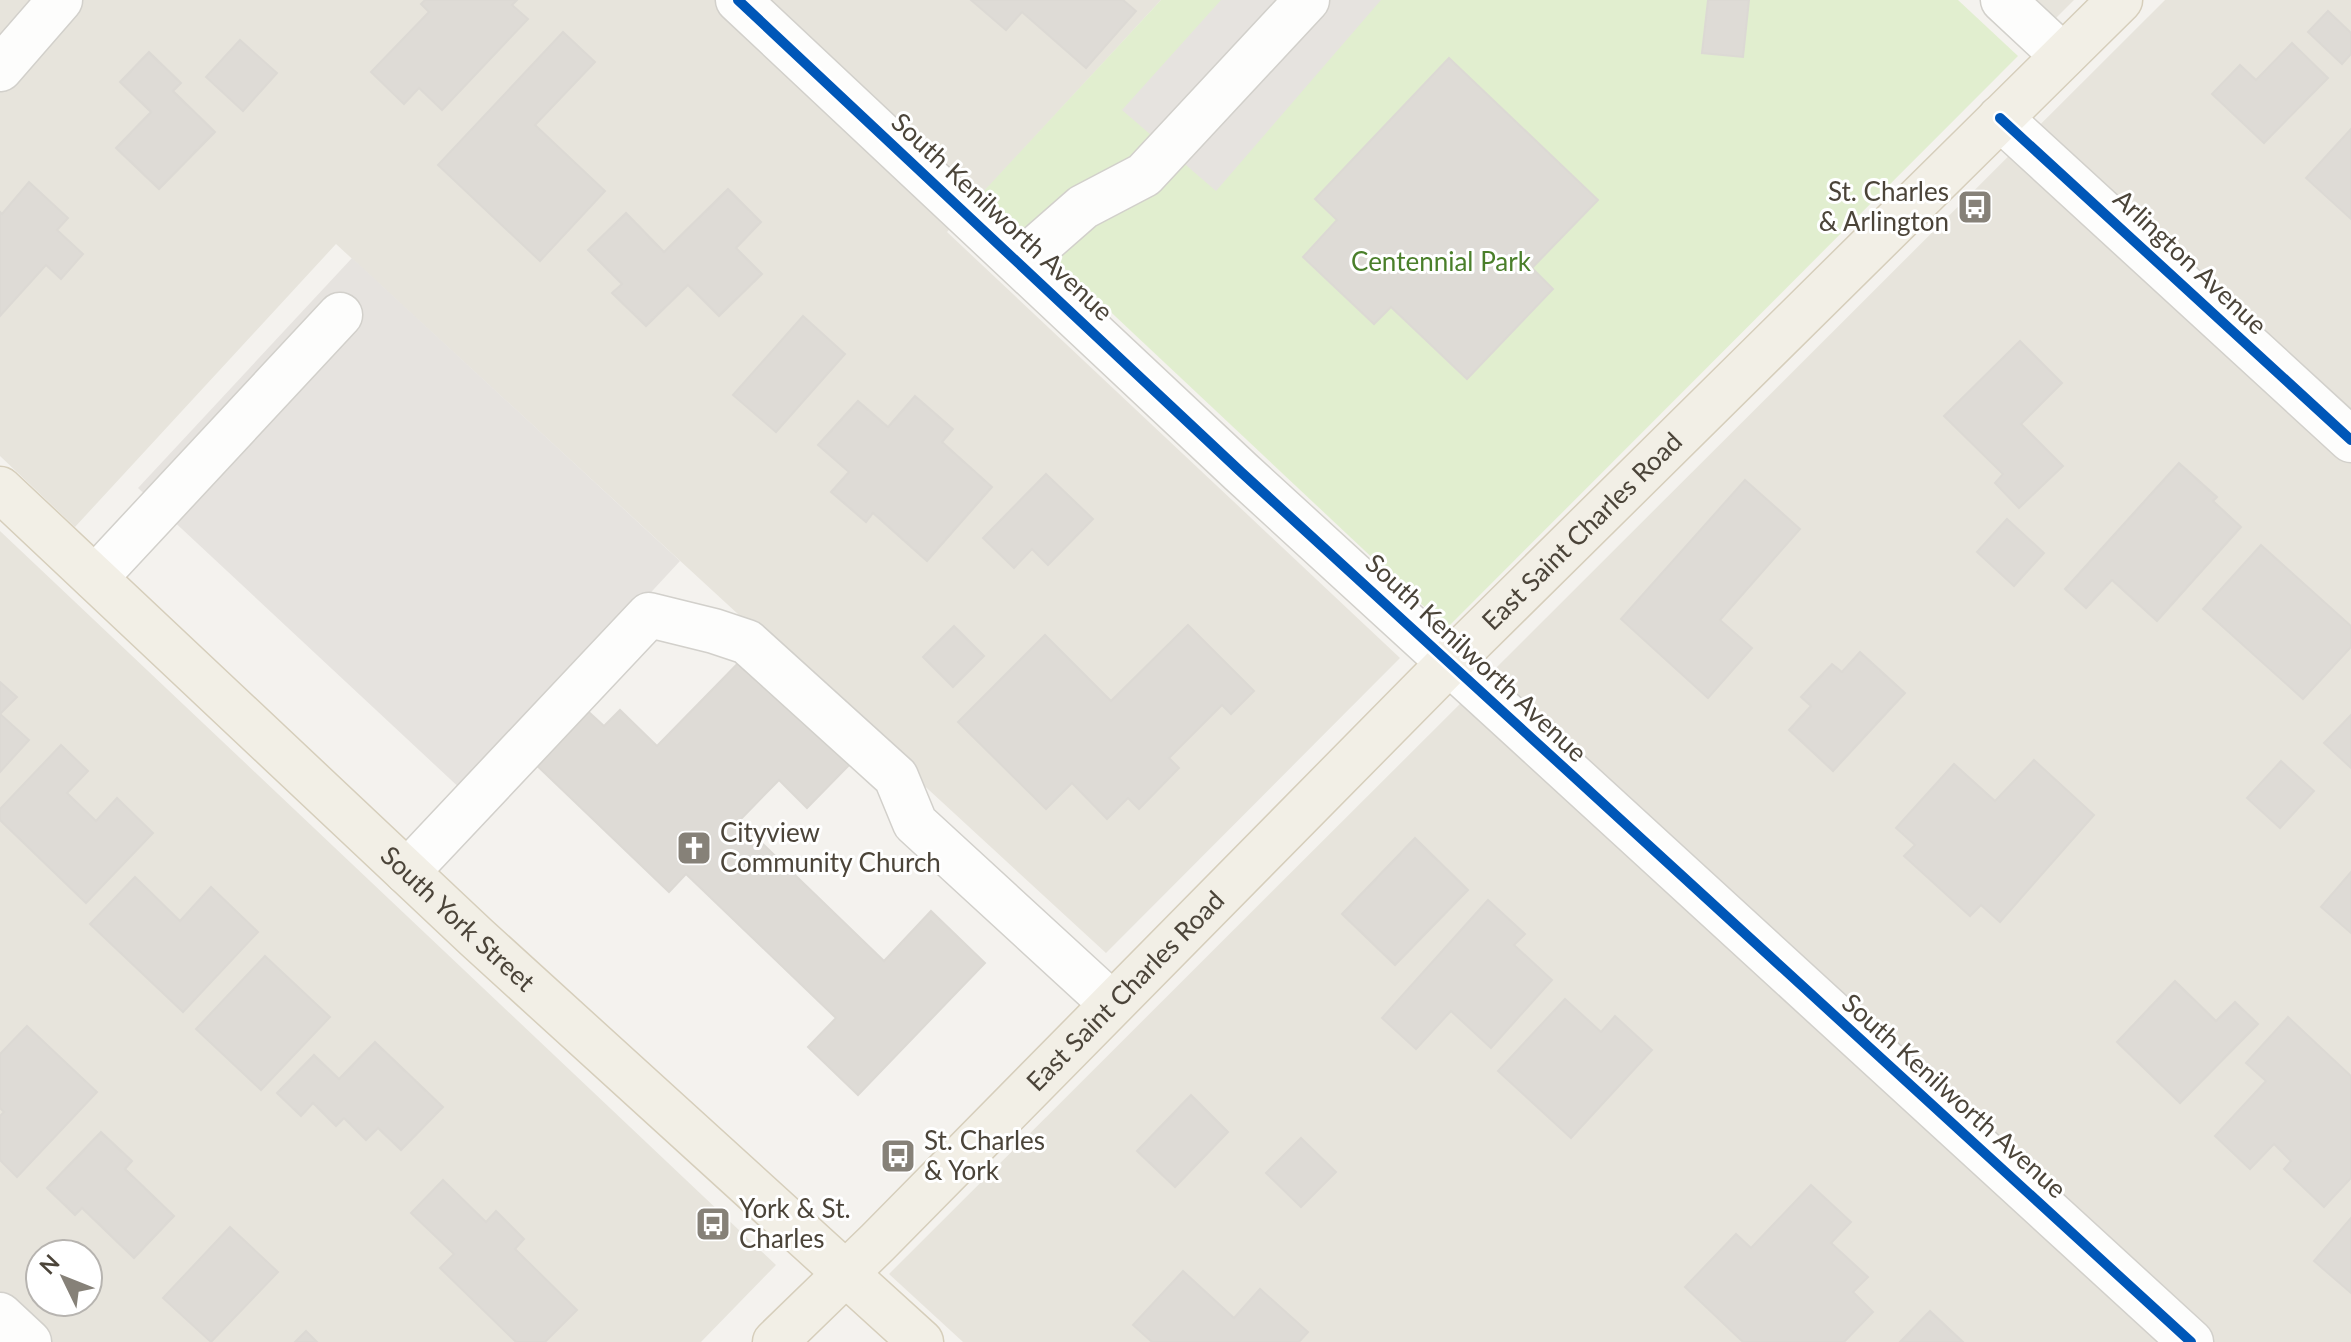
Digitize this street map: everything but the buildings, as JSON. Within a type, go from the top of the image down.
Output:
[{"type":"main road","name":"East Saint Charles Road","points":[[775,1342],[1449,663],[2120,0]]},
{"type":"main road","name":"South York Street","points":[[4,500],[95,578],[407,872],[921,1342]]},
{"type":"street","points":[[0,69],[60,0]]},
{"type":"street","name":"South Kenilworth Avenue","points":[[738,0],[1449,663],[2191,1342]]},
{"type":"street","points":[[1019,263],[1083,207],[1144,175],[1307,0]]},
{"type":"street","points":[[2003,0],[2063,56]]},
{"type":"street","name":"Arlington Avenue","points":[[2000,118],[2351,440]]},
{"type":"street","points":[[95,578],[340,315]]},
{"type":"street","points":[[407,872],[649,615],[747,642],[896,777],[915,823],[1112,1004]]},
{"type":"street","points":[[0,1315],[29,1342]]},
{"type":"shaded area","points":[[0,0],[1161,0],[947,232],[1400,658],[1106,953],[336,244],[75,527],[0,456]]},
{"type":"shaded area","points":[[1221,0],[1381,0],[1216,191],[1122,110]]},
{"type":"shaded area","points":[[2034,0],[2074,0],[2055,19]]},
{"type":"shaded area","points":[[2165,0],[2351,0],[2351,1342],[963,1342],[889,1274]]},
{"type":"shaded area","points":[[352,258],[680,561],[465,793],[138,488]]},
{"type":"shaded area","points":[[0,531],[776,1265],[701,1342],[0,1342]]},
{"type":"green space","name":"Centennial Park","points":[[1161,0],[1958,0],[2018,56],[1447,628],[983,192]]},
{"type":"cycle path","points":[[738,0],[1241,472],[2191,1342]]},
{"type":"cycle path","points":[[2000,118],[2351,440]]},
{"type":"place","name":"St. Charles & Arlington","points":[[1975,207]]},
{"type":"place","name":"Cityview Community Church","points":[[694,848]]},
{"type":"place","name":"St. Charles & York","points":[[898,1156]]},
{"type":"place","name":"York & St. Charles","points":[[713,1224]]}]
